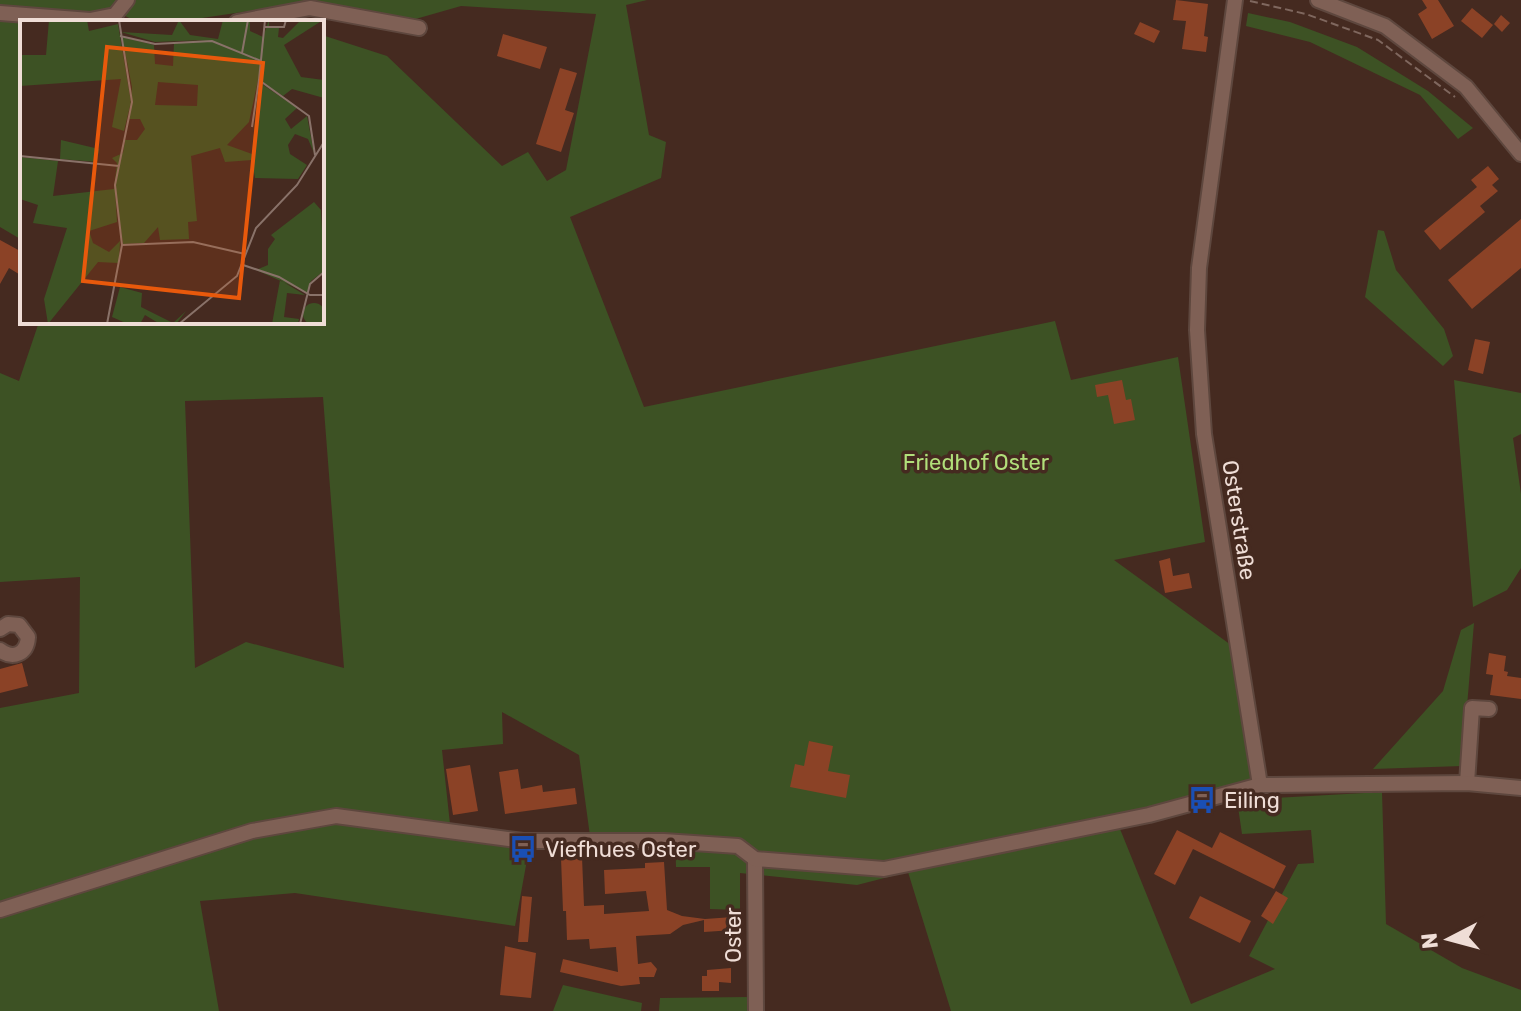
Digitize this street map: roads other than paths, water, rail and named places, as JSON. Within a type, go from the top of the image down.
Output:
[{"type":"street","points":[[0,13],[90,20],[119,18],[127,0]]},
{"type":"street","name":"Osterstraße","points":[[1235,0],[1199,268],[1197,330],[1206,449],[1260,785]]},
{"type":"street","points":[[1318,0],[1385,26],[1466,87],[1521,154]]},
{"type":"street","points":[[247,20],[310,8],[419,28]]},
{"type":"street","points":[[0,629],[8,624],[19,625],[28,637],[26,647],[19,654],[9,655],[0,650]]},
{"type":"street","points":[[1467,783],[1472,708],[1489,709]]},
{"type":"street","points":[[0,910],[252,831],[336,816],[523,841],[664,841],[738,846],[755,859],[884,869],[1149,815],[1260,785],[1467,783],[1521,788]]},
{"type":"street","name":"Oster","points":[[755,859],[756,1011]]},
{"type":"place","name":"Eiling","points":[[1202,800]]},
{"type":"place","name":"Viefhues Oster","points":[[523,849]]},
{"type":"park label","name":"Friedhof Oster","points":[[976,462]]}]
